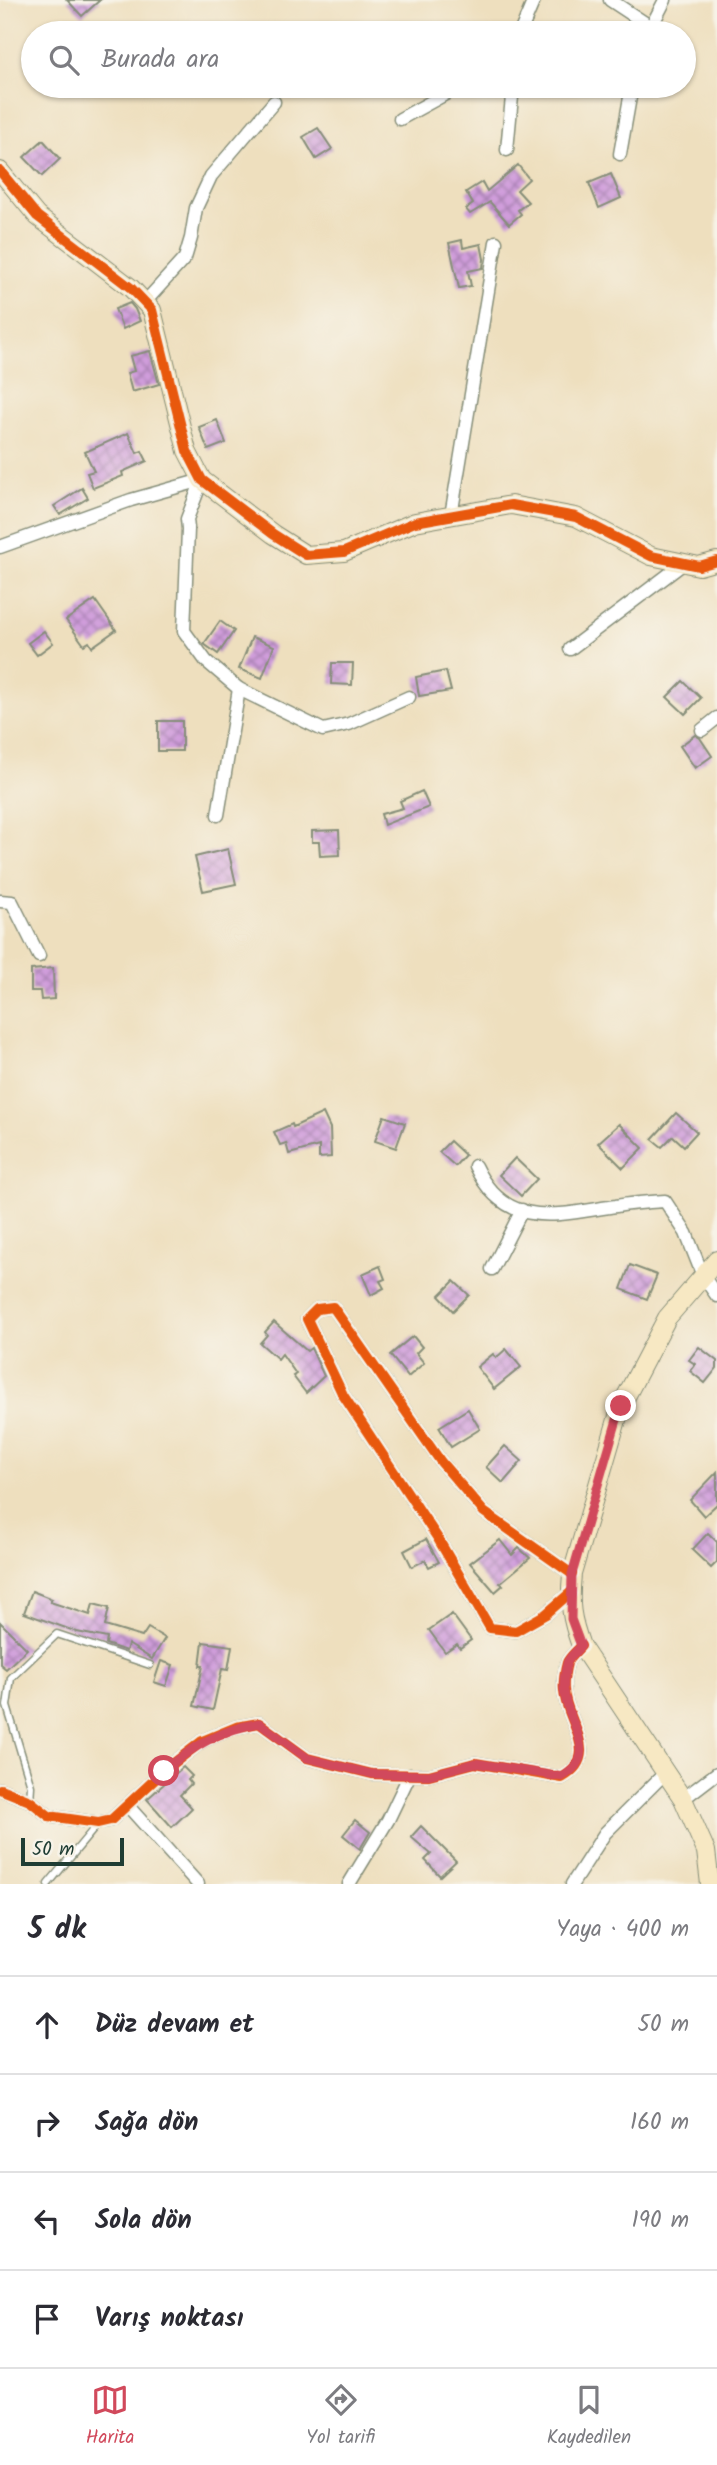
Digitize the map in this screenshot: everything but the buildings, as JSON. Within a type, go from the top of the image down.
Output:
[{"type":"street","points":[[525,21],[534,0]]},
{"type":"street","points":[[610,0],[638,21]]},
{"type":"street","points":[[654,21],[665,0]]},
{"type":"street","points":[[400,119],[438,98]]},
{"type":"street","points":[[507,150],[512,98]]},
{"type":"street","points":[[620,154],[630,98]]},
{"type":"street","points":[[145,302],[185,258],[195,208],[211,176],[274,102]]},
{"type":"street","points":[[0,171],[37,215],[131,288],[152,310],[187,452],[202,480],[273,534],[306,555],[344,552],[415,522],[511,505],[576,517],[652,556],[699,566],[717,561]]},
{"type":"street","points":[[451,516],[496,242]]},
{"type":"street","points":[[0,547],[131,499],[202,480]]},
{"type":"street","points":[[202,480],[187,519],[184,631],[206,661],[239,689],[323,730],[349,724],[409,697]]},
{"type":"street","points":[[570,649],[684,563]]},
{"type":"street","points":[[218,815],[239,689]]},
{"type":"street","points":[[702,730],[717,718]]},
{"type":"street","points":[[0,901],[12,902],[39,956]]},
{"type":"street","points":[[475,1166],[482,1181],[505,1204],[534,1215],[569,1214],[618,1205],[665,1201],[686,1233],[703,1276],[717,1296]]},
{"type":"street","points":[[492,1269],[522,1210]]},
{"type":"street","points":[[710,1884],[706,1851],[683,1799],[581,1646],[571,1619],[570,1593],[572,1574],[621,1406],[667,1318],[717,1260]]},
{"type":"street","points":[[570,1593],[546,1614],[516,1631],[490,1628],[437,1537],[343,1395],[307,1319],[317,1309],[333,1307],[441,1462],[484,1512],[572,1574]]},
{"type":"street","points":[[0,1789],[30,1801],[50,1816],[99,1823],[111,1820],[164,1771],[202,1741],[236,1727],[259,1723],[294,1750],[320,1762],[372,1774],[429,1775],[475,1763],[562,1777],[575,1771],[582,1755],[575,1722],[564,1692],[567,1661],[581,1646]]},
{"type":"street","points":[[572,1884],[605,1833],[665,1773]]},
{"type":"street","points":[[683,1799],[717,1773]]},
{"type":"street","points":[[349,1884],[388,1820],[410,1774]]},
{"type":"street","points":[[127,1805],[198,1884]]},
{"type":"lane","points":[[30,1801],[31,1786],[7,1706],[10,1678],[57,1634],[150,1665]]},
{"type":"lane","points":[[47,1884],[99,1823]]},
{"type":"cycle path","points":[[0,171],[37,216],[131,288],[152,310],[187,451],[202,480],[273,534],[306,555],[344,552],[415,522],[511,505],[576,517],[651,556],[699,566],[717,561]]},
{"type":"cycle path","points":[[570,1593],[546,1614],[516,1631],[490,1628],[437,1537],[343,1395],[307,1319],[317,1309],[333,1307],[441,1462],[484,1512],[572,1574]]},
{"type":"cycle path","points":[[0,1789],[30,1801],[49,1816],[98,1823],[111,1820],[164,1771],[202,1741],[236,1727],[259,1723],[307,1758],[372,1774],[429,1775],[475,1763],[562,1778],[574,1769],[580,1759],[579,1737],[566,1702],[564,1684],[568,1661],[581,1646]]},
{"type":"route","points":[[164,1771],[202,1741],[236,1727],[259,1723],[307,1758],[372,1774],[429,1775],[475,1763],[562,1777],[575,1771],[582,1755],[575,1722],[564,1692],[567,1661],[581,1646],[571,1619],[572,1574],[621,1406]]}]
